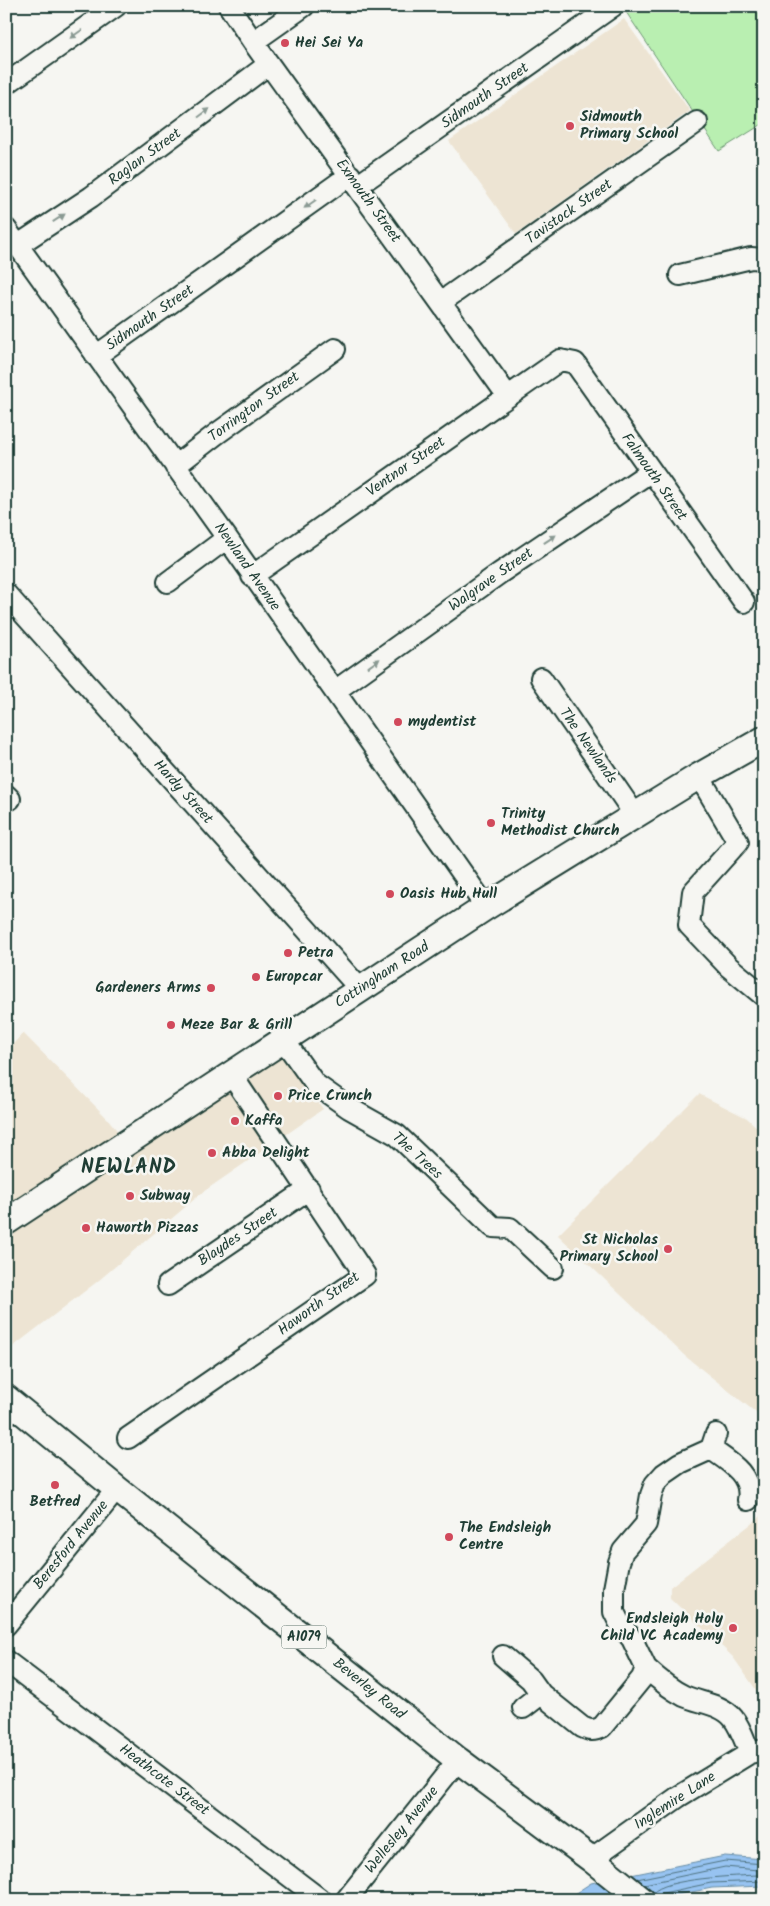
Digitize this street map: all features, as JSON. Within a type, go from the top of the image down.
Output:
[{"type":"main road","name":"Cottingham Road","points":[[6,1222],[486,907],[635,814],[764,738]]},
{"type":"main road","name":"Beverley Road","points":[[6,1398],[117,1489],[458,1760],[642,1900]]},
{"type":"street","points":[[6,84],[116,6]]},
{"type":"street","name":"Exmouth Street","points":[[229,6],[507,395]]},
{"type":"street","points":[[253,42],[304,6]]},
{"type":"street","name":"Sidmouth Street","points":[[96,356],[613,6]]},
{"type":"street","name":"Raglan Street","points":[[18,245],[91,197],[269,64]]},
{"type":"street","name":"Tavistock Street","points":[[440,302],[697,122]]},
{"type":"street","name":"Newland Avenue","points":[[6,228],[227,538],[486,907]]},
{"type":"street","points":[[680,275],[751,258],[764,259]]},
{"type":"street","name":"Torrington Street","points":[[175,466],[335,349]]},
{"type":"street","name":"Ventnor Street","points":[[252,576],[507,395],[560,360]]},
{"type":"street","name":"Falmouth Street","points":[[560,360],[575,363],[650,472],[744,602]]},
{"type":"street","name":"Walgrave Street","points":[[335,692],[500,573],[650,472]]},
{"type":"street","points":[[168,582],[227,538]]},
{"type":"street","name":"Hardy Street","points":[[6,594],[360,989]]},
{"type":"street","name":"The Newlands","points":[[540,678],[635,814]]},
{"type":"street","points":[[699,776],[738,842],[693,892],[689,925],[729,967],[764,996]]},
{"type":"street","name":"The Trees","points":[[283,1040],[316,1084],[349,1108],[397,1135],[493,1227],[510,1228],[553,1268]]},
{"type":"street","name":"Haworth Street","points":[[128,1438],[365,1275],[231,1074]]},
{"type":"street","name":"Blaydes Street","points":[[168,1285],[309,1189]]},
{"type":"street","points":[[748,1500],[750,1492],[746,1480],[714,1442],[664,1474],[655,1484],[650,1495],[646,1524],[623,1551],[619,1562],[614,1589],[614,1612],[620,1624],[632,1639],[646,1668],[657,1678],[684,1695],[717,1706],[732,1717],[757,1752]]},
{"type":"street","name":"Beresford Avenue","points":[[6,1625],[117,1489]]},
{"type":"street","points":[[503,1656],[531,1680],[541,1694],[589,1731],[595,1731],[602,1727],[642,1678],[646,1668]]},
{"type":"street","name":"Heathcote Street","points":[[6,1661],[321,1900]]},
{"type":"street","points":[[523,1708],[541,1694]]},
{"type":"street","name":"Inglemire Lane","points":[[598,1866],[678,1798],[757,1752]]},
{"type":"street","name":"Wellesley Avenue","points":[[346,1900],[458,1760]]},
{"type":"shaded area","name":"Sidmouth Primary School","points":[[624,19],[690,111],[516,234],[449,141]]},
{"type":"shaded area","points":[[23,1033],[108,1119],[133,1151],[285,1055],[323,1109],[203,1192],[98,1281],[6,1352],[6,1052]]},
{"type":"shaded area","name":"St Nicholas Primary School","points":[[699,1094],[747,1118],[764,1134],[764,1419],[685,1356],[558,1235]]},
{"type":"shaded area","name":"Endsleigh Holy Child VC Academy","points":[[764,1514],[764,1701],[733,1657],[670,1598],[670,1587]]},
{"type":"green space","points":[[622,6],[764,6],[764,123],[719,151]]},
{"type":"water","points":[[725,1856],[764,1859],[764,1886],[712,1888],[651,1900],[565,1900],[591,1883]]},
{"type":"place","name":"Hei Sei Ya","points":[[285,43]]},
{"type":"place","name":"Sidmouth Primary School","points":[[570,126]]},
{"type":"place","name":"mydentist","points":[[398,722]]},
{"type":"place","name":"Trinity Methodist Church","points":[[491,823]]},
{"type":"place","name":"Oasis Hub Hull","points":[[390,894]]},
{"type":"place","name":"Petra","points":[[288,953]]},
{"type":"place","name":"Europcar","points":[[256,977]]},
{"type":"place","name":"Gardeners Arms","points":[[211,988]]},
{"type":"place","name":"Meze Bar & Grill","points":[[171,1025]]},
{"type":"place","name":"Price Crunch","points":[[278,1096]]},
{"type":"place","name":"Kaffa","points":[[235,1121]]},
{"type":"place","name":"Abba Delight","points":[[212,1153]]},
{"type":"place","name":"Subway","points":[[130,1196]]},
{"type":"place","name":"Haworth Pizzas","points":[[86,1228]]},
{"type":"place","name":"St Nicholas Primary School","points":[[668,1249]]},
{"type":"place","name":"Betfred","points":[[55,1485]]},
{"type":"place","name":"The Endsleigh Centre","points":[[449,1537]]},
{"type":"place","name":"Endsleigh Holy Child VC Academy","points":[[733,1628]]},
{"type":"district","name":"NEWLAND","points":[[129,1168]]}]
